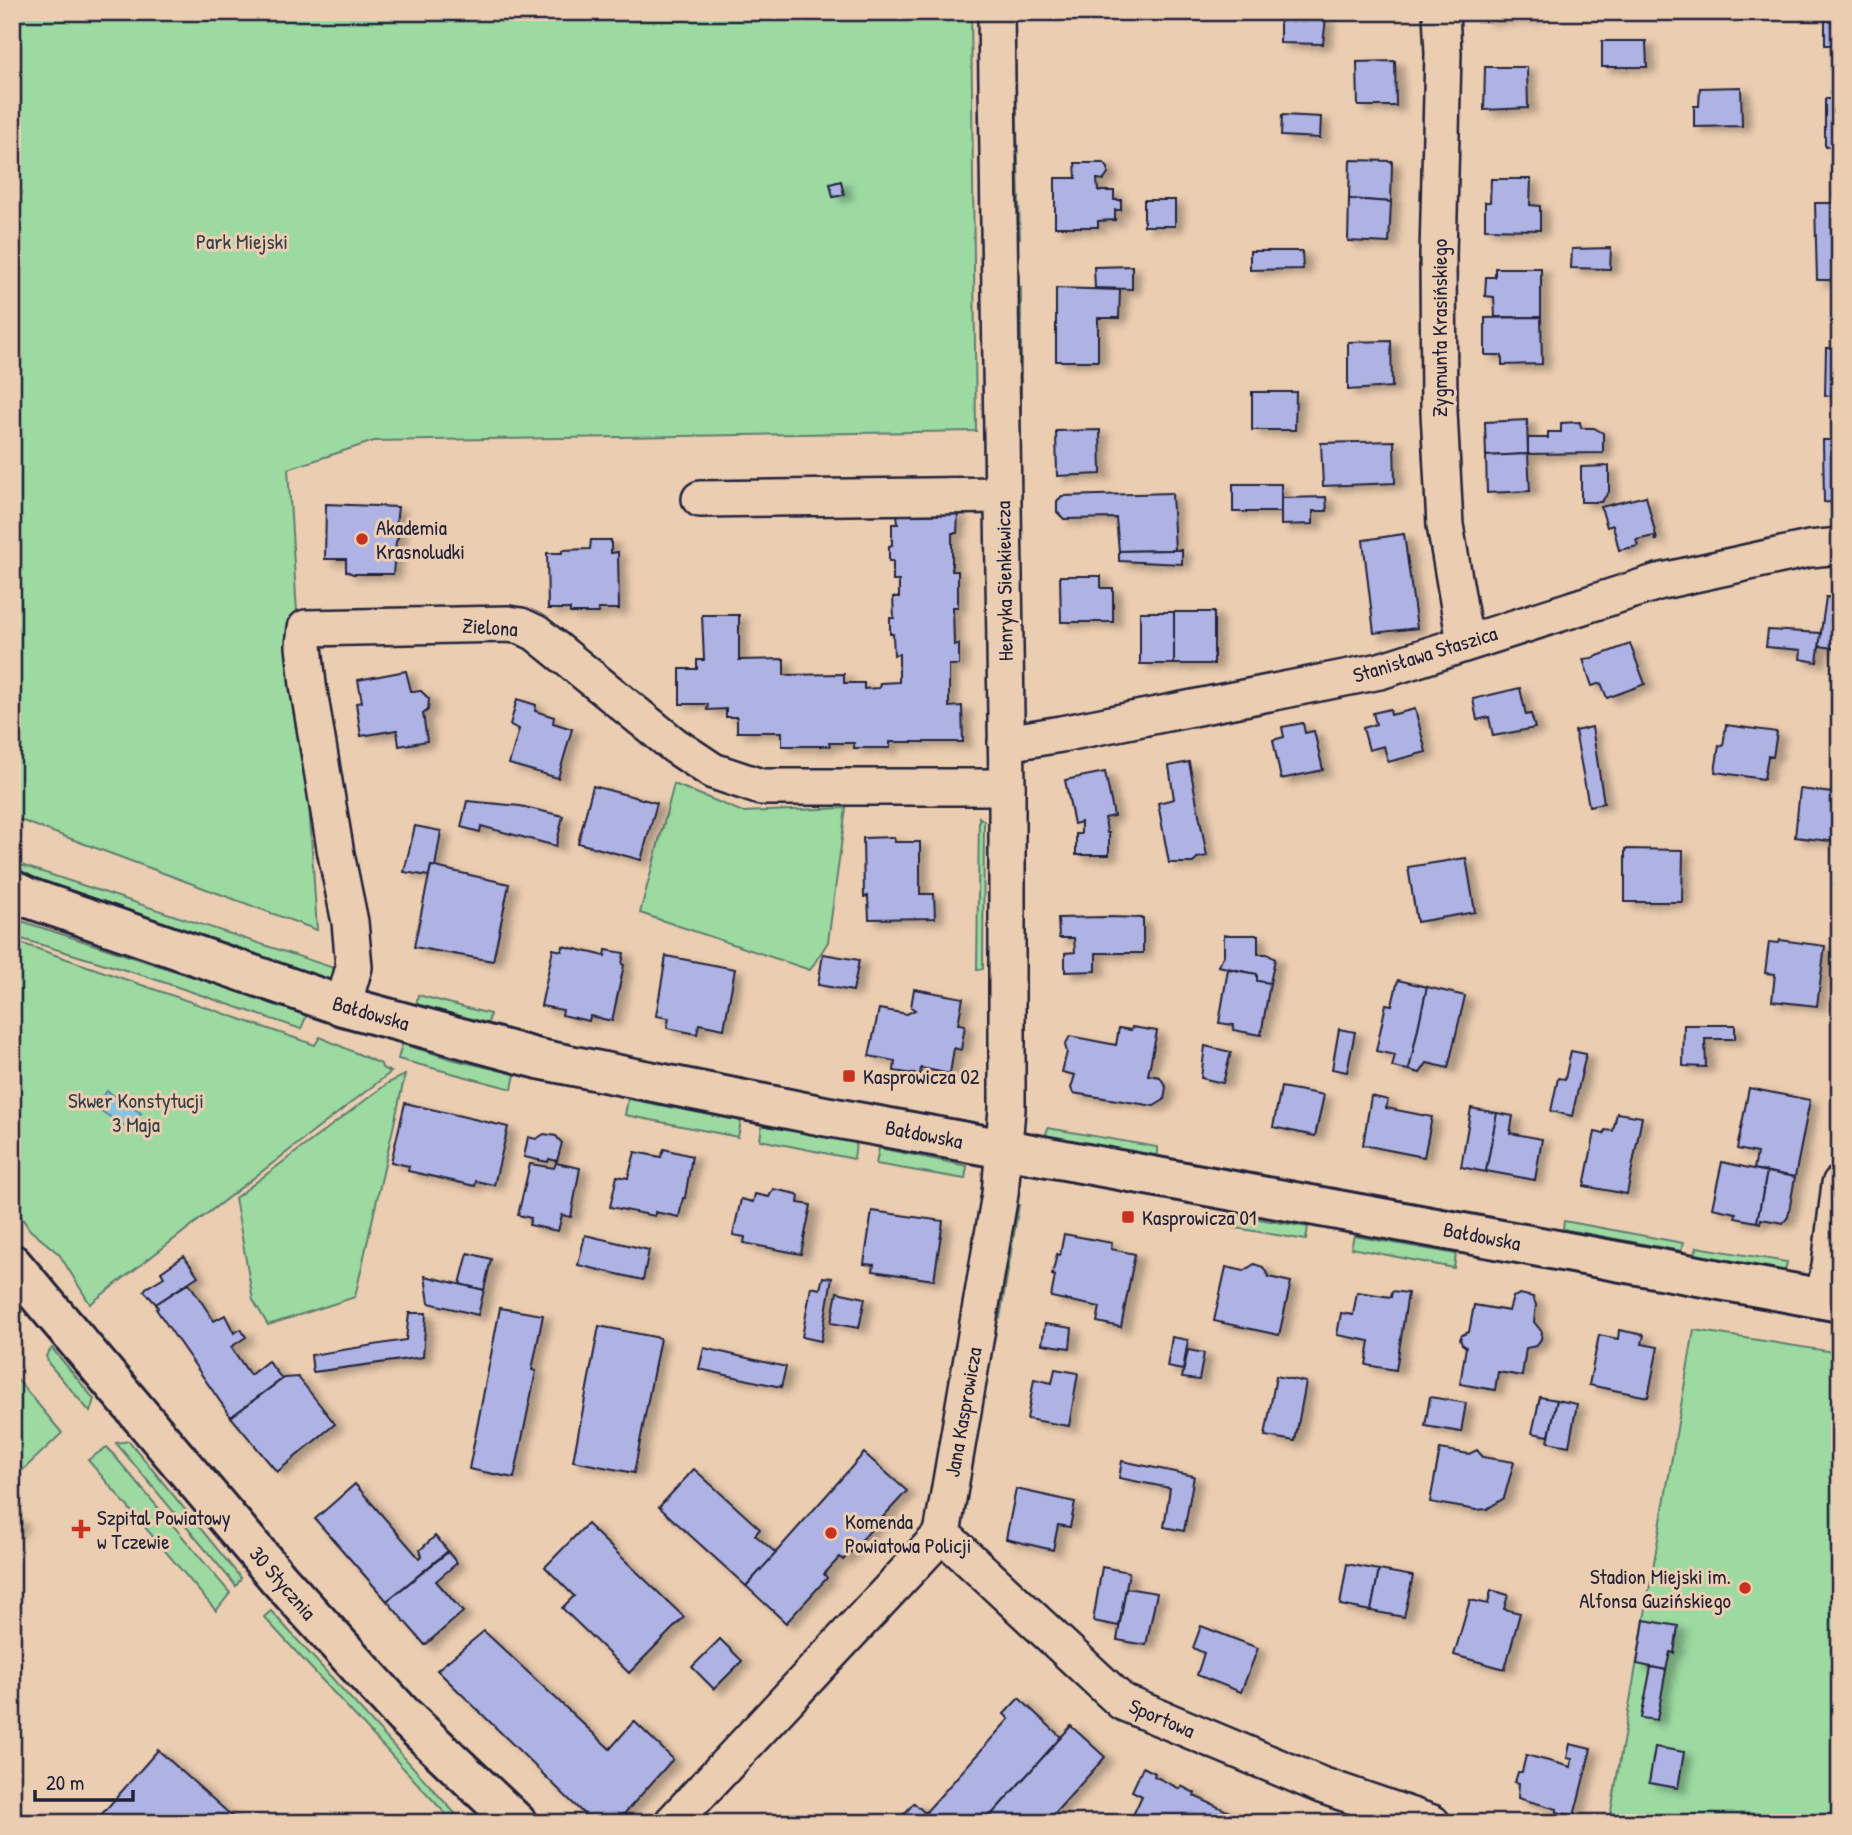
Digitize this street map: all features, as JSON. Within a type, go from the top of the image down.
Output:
[{"type":"street","name":"Henryka Sienkiewicza","points":[[996,12],[1007,787],[1007,1109],[1004,1149]]},
{"type":"street","name":"Zygmunta Krasińskiego","points":[[1441,12],[1443,53],[1438,255],[1439,412],[1445,524],[1465,642]]},
{"type":"street","points":[[700,499],[1002,495]]},
{"type":"street","name":"Stanisława Staszica","points":[[1006,743],[1341,680],[1416,660],[1465,642],[1658,582],[1810,549],[1840,546]]},
{"type":"street","name":"Zielona","points":[[343,1006],[354,967],[350,922],[308,684],[304,646],[306,628],[434,624],[521,626],[536,633],[674,745],[713,771],[761,787],[1007,787]]},
{"type":"street","name":"Bałdowska","points":[[17,894],[343,1006],[539,1059],[1004,1149],[1831,1301]]},
{"type":"street","name":"Jana Kasprowicza","points":[[942,1534],[1000,1194],[1004,1149]]},
{"type":"street","points":[[1831,1301],[1830,1266],[1840,1184]]},
{"type":"street","name":"30 Stycznia","points":[[12,1264],[279,1579],[403,1715],[517,1823]]},
{"type":"street","points":[[672,1823],[942,1534]]},
{"type":"street","name":"Sportowa","points":[[942,1534],[1122,1702],[1321,1785],[1432,1823]]},
{"type":"green space","name":"Park Miejski","points":[[12,12],[971,12],[976,431],[374,441],[288,469],[317,930],[12,817]]},
{"type":"green space","points":[[1008,12],[1014,12],[1020,238],[1014,240]]},
{"type":"green space","points":[[1021,287],[1021,414],[1015,415],[1014,291]]},
{"type":"green space","points":[[674,784],[743,812],[846,808],[828,942],[810,970],[640,913]]},
{"type":"green space","points":[[979,817],[984,821],[983,969],[977,970]]},
{"type":"green space","points":[[12,862],[337,969],[332,980],[12,870]]},
{"type":"green space","points":[[12,918],[307,1014],[301,1029],[145,976],[12,936]]},
{"type":"green space","name":"Skwer Konstytucji 3 Maja","points":[[12,940],[315,1045],[320,1037],[381,1064],[382,1068],[391,1072],[90,1304],[59,1254],[30,1230],[12,1203]]},
{"type":"green space","points":[[418,995],[490,1014],[488,1024],[478,1025],[416,1006]]},
{"type":"green space","points":[[402,1044],[515,1074],[512,1089],[398,1059]]},
{"type":"green space","points":[[405,1075],[355,1297],[268,1325],[253,1300],[235,1198],[388,1083]]},
{"type":"green space","points":[[628,1099],[741,1121],[738,1137],[625,1115]]},
{"type":"green space","points":[[762,1125],[856,1142],[854,1159],[760,1140]]},
{"type":"green space","points":[[1048,1128],[1157,1147],[1157,1157],[1045,1137]]},
{"type":"green space","points":[[879,1148],[967,1166],[965,1179],[876,1164]]},
{"type":"green space","points":[[1013,1205],[1019,1205],[1000,1318],[993,1322]]},
{"type":"green space","points":[[1227,1214],[1308,1227],[1306,1240],[1224,1226]]},
{"type":"green space","points":[[1564,1221],[1683,1243],[1681,1251],[1563,1229]]},
{"type":"green space","points":[[1354,1236],[1456,1254],[1454,1268],[1351,1248]]},
{"type":"green space","points":[[1697,1247],[1787,1262],[1785,1271],[1695,1256]]},
{"type":"green space","name":"Stadion Miejski im. Alfonsa Guzińskiego","points":[[1694,1330],[1840,1353],[1840,1823],[1609,1823]]},
{"type":"green space","points":[[52,1348],[94,1399],[90,1412],[49,1364],[46,1356]]},
{"type":"green space","points":[[12,1373],[62,1433],[23,1470],[12,1462]]},
{"type":"green space","points":[[129,1441],[241,1578],[236,1586],[116,1443]]},
{"type":"green space","points":[[107,1447],[230,1593],[216,1611],[88,1460]]},
{"type":"green space","points":[[271,1611],[464,1823],[454,1823],[264,1617]]},
{"type":"water","points":[[107,1091],[141,1113],[130,1129],[96,1108]]},
{"type":"building","points":[[1280,12],[1313,12],[1313,18],[1326,18],[1323,44],[1280,43]]},
{"type":"building","points":[[1483,12],[1534,12],[1534,17],[1484,19]]},
{"type":"building","points":[[1825,12],[1840,12],[1840,45],[1825,45]]},
{"type":"building","points":[[1602,41],[1646,41],[1647,67],[1602,67]]},
{"type":"building","points":[[1395,61],[1396,106],[1358,106],[1357,62]]},
{"type":"building","points":[[1485,67],[1527,67],[1528,108],[1484,110]]},
{"type":"building","points":[[1741,87],[1742,126],[1694,127],[1694,106],[1699,106],[1700,88]]},
{"type":"building","points":[[1825,99],[1840,99],[1840,146],[1825,147]]},
{"type":"building","points":[[1282,115],[1321,117],[1320,138],[1281,136]]},
{"type":"building","points":[[1350,160],[1392,161],[1391,202],[1349,199]]},
{"type":"building","points":[[1075,163],[1104,163],[1108,168],[1104,180],[1097,179],[1098,191],[1114,191],[1114,200],[1121,200],[1121,210],[1115,210],[1115,220],[1098,221],[1098,227],[1055,227],[1055,178],[1076,178]]},
{"type":"building","points":[[1491,179],[1531,179],[1530,205],[1540,206],[1540,230],[1485,229],[1485,202],[1490,202]]},
{"type":"building","points":[[841,181],[844,195],[833,197],[830,184]]},
{"type":"building","points":[[1349,199],[1391,202],[1389,243],[1348,241]]},
{"type":"building","points":[[1144,200],[1175,200],[1175,226],[1144,226]]},
{"type":"building","points":[[1815,203],[1840,203],[1840,280],[1817,280]]},
{"type":"building","points":[[1611,248],[1610,269],[1571,268],[1572,249]]},
{"type":"building","points":[[1250,251],[1302,251],[1303,269],[1250,270]]},
{"type":"building","points":[[1132,266],[1132,289],[1095,288],[1094,267]]},
{"type":"building","points":[[1495,268],[1541,268],[1541,317],[1495,317],[1494,297],[1485,296],[1486,277],[1495,277]]},
{"type":"building","points":[[1056,288],[1120,290],[1119,318],[1098,318],[1098,361],[1056,361]]},
{"type":"building","points":[[1541,317],[1542,364],[1502,365],[1502,355],[1485,355],[1485,318]]},
{"type":"building","points":[[1391,341],[1392,387],[1348,390],[1348,342]]},
{"type":"building","points":[[1826,348],[1840,348],[1840,395],[1825,396]]},
{"type":"building","points":[[1252,392],[1296,392],[1295,430],[1252,430]]},
{"type":"building","points":[[1527,420],[1528,454],[1486,456],[1485,422]]},
{"type":"building","points":[[1580,422],[1581,428],[1594,428],[1603,433],[1603,453],[1528,454],[1528,438],[1548,438],[1548,432],[1561,432],[1561,423]]},
{"type":"building","points":[[1100,430],[1101,474],[1057,476],[1056,431]]},
{"type":"building","points":[[1823,440],[1840,440],[1840,503],[1824,502]]},
{"type":"building","points":[[1394,441],[1395,483],[1323,486],[1321,443]]},
{"type":"building","points":[[1528,454],[1530,491],[1487,493],[1486,456]]},
{"type":"building","points":[[1609,466],[1609,492],[1601,502],[1581,502],[1581,467]]},
{"type":"building","points":[[1233,484],[1281,484],[1281,512],[1233,512]]},
{"type":"building","points":[[1172,493],[1175,550],[1119,551],[1116,518],[1064,519],[1057,512],[1057,501],[1062,496]]},
{"type":"building","points":[[1646,496],[1657,540],[1654,536],[1636,540],[1638,546],[1619,550],[1613,525],[1607,527],[1601,507]]},
{"type":"building","points":[[1326,497],[1327,511],[1313,511],[1313,524],[1281,525],[1281,498]]},
{"type":"building","name":"Akademia Krasnoludki","points":[[326,504],[398,507],[396,524],[400,533],[396,542],[393,574],[353,574],[346,571],[346,559],[325,559]]},
{"type":"building","points":[[958,513],[957,533],[952,533],[952,571],[958,571],[958,607],[953,607],[954,645],[959,644],[959,665],[949,665],[949,707],[962,706],[963,742],[890,742],[890,748],[854,748],[854,743],[782,746],[782,732],[737,732],[737,717],[726,717],[726,709],[707,710],[708,704],[680,704],[680,669],[697,669],[697,660],[704,660],[702,615],[739,615],[739,660],[784,659],[784,675],[844,674],[844,683],[864,683],[864,689],[879,688],[880,683],[899,682],[899,654],[894,655],[893,634],[890,634],[890,618],[894,618],[893,597],[899,597],[899,581],[893,581],[893,561],[889,561],[892,524],[898,524],[897,514]]},
{"type":"building","points":[[1404,534],[1417,628],[1374,633],[1363,540]]},
{"type":"building","points":[[591,540],[611,540],[611,553],[618,552],[619,609],[598,609],[599,613],[570,613],[570,609],[548,609],[547,553],[590,549]]},
{"type":"building","points":[[1182,550],[1182,564],[1119,561],[1119,551]]},
{"type":"building","points":[[1060,576],[1101,576],[1101,588],[1113,588],[1113,622],[1061,622]]},
{"type":"building","points":[[1826,597],[1840,598],[1840,649],[1819,646]]},
{"type":"building","points":[[1140,612],[1174,612],[1174,664],[1140,664]]},
{"type":"building","points":[[1174,612],[1214,612],[1214,664],[1174,664]]},
{"type":"building","points":[[1768,630],[1821,633],[1817,662],[1800,659],[1801,650],[1766,647]]},
{"type":"building","points":[[1630,644],[1645,684],[1607,698],[1601,683],[1592,686],[1583,659]]},
{"type":"building","points":[[406,671],[411,691],[421,691],[429,699],[428,710],[423,714],[427,741],[399,746],[397,730],[361,736],[356,703],[362,702],[358,680]]},
{"type":"building","points":[[1520,688],[1526,715],[1531,714],[1535,728],[1493,736],[1489,717],[1477,720],[1473,699]]},
{"type":"building","points":[[517,699],[536,705],[535,711],[554,717],[553,723],[572,729],[558,778],[509,764],[519,729],[510,725]]},
{"type":"building","points":[[1390,709],[1391,715],[1415,709],[1426,752],[1388,762],[1384,746],[1369,750],[1363,728],[1376,724],[1373,713]]},
{"type":"building","points":[[1303,723],[1305,733],[1314,731],[1323,770],[1281,779],[1273,740],[1284,737],[1282,727]]},
{"type":"building","points":[[1726,725],[1777,732],[1773,757],[1768,756],[1764,779],[1715,772],[1719,745],[1723,746]]},
{"type":"building","points":[[1592,727],[1604,803],[1589,806],[1575,731]]},
{"type":"building","points":[[1189,762],[1207,856],[1197,858],[1193,863],[1169,863],[1158,803],[1174,799],[1169,766]]},
{"type":"building","points":[[1105,772],[1114,816],[1105,818],[1109,833],[1109,855],[1076,855],[1076,834],[1081,834],[1081,822],[1074,824],[1065,780]]},
{"type":"building","points":[[593,786],[657,803],[641,860],[578,843]]},
{"type":"building","points":[[1800,789],[1840,794],[1838,842],[1795,837]]},
{"type":"building","points":[[467,801],[520,806],[563,816],[556,846],[481,826],[480,832],[461,827]]},
{"type":"building","points":[[415,826],[441,831],[435,867],[431,866],[429,876],[404,872]]},
{"type":"building","points":[[894,837],[895,842],[920,842],[920,894],[934,894],[935,918],[869,919],[868,896],[864,897],[863,838]]},
{"type":"building","points":[[1625,849],[1683,850],[1682,902],[1625,902]]},
{"type":"building","points":[[1466,858],[1475,912],[1417,922],[1408,867]]},
{"type":"building","points":[[431,866],[509,884],[493,961],[414,947]]},
{"type":"building","points":[[1058,918],[1143,918],[1143,953],[1096,953],[1096,971],[1065,972],[1065,953],[1075,952],[1074,938],[1059,938]]},
{"type":"building","points":[[1224,935],[1258,935],[1258,954],[1267,954],[1275,959],[1270,983],[1257,981],[1257,974],[1218,966],[1224,955]]},
{"type":"building","points":[[1780,940],[1825,946],[1817,1006],[1772,1001],[1775,974],[1765,973],[1769,942],[1779,943]]},
{"type":"building","points":[[563,946],[605,956],[606,950],[624,953],[612,1021],[590,1016],[589,1021],[562,1015],[563,1010],[541,1006],[553,949],[562,951]]},
{"type":"building","points":[[823,954],[859,960],[853,991],[818,985]]},
{"type":"building","points":[[666,956],[735,969],[724,1029],[699,1024],[697,1034],[667,1028],[669,1018],[656,1016]]},
{"type":"building","points":[[1228,969],[1257,974],[1257,981],[1270,983],[1261,1035],[1233,1030],[1234,1025],[1219,1023]]},
{"type":"building","points":[[1398,980],[1427,987],[1409,1070],[1392,1067],[1395,1055],[1376,1051],[1386,1004],[1392,1005]]},
{"type":"building","points":[[1427,987],[1465,996],[1448,1068],[1427,1063],[1420,1073],[1409,1070]]},
{"type":"building","points":[[914,989],[963,998],[958,1024],[965,1025],[961,1050],[954,1048],[950,1074],[921,1068],[920,1075],[894,1071],[895,1061],[869,1056],[879,1009],[907,1014],[915,1010],[911,1007]]},
{"type":"building","points":[[1684,1025],[1735,1025],[1735,1039],[1705,1039],[1706,1067],[1683,1066]]},
{"type":"building","points":[[1132,1027],[1157,1031],[1148,1075],[1160,1077],[1166,1087],[1164,1100],[1154,1106],[1073,1093],[1071,1088],[1075,1075],[1062,1072],[1067,1052],[1065,1045],[1070,1036],[1116,1045],[1119,1028],[1131,1030]]},
{"type":"building","points":[[1339,1029],[1355,1032],[1347,1072],[1332,1069]]},
{"type":"building","points":[[1205,1046],[1231,1052],[1223,1083],[1201,1078]]},
{"type":"building","points":[[1571,1051],[1586,1054],[1572,1116],[1551,1111],[1558,1078],[1565,1079]]},
{"type":"building","points":[[1281,1087],[1324,1095],[1315,1136],[1273,1127]]},
{"type":"building","points":[[1749,1088],[1810,1100],[1795,1177],[1754,1169],[1757,1153],[1737,1149]]},
{"type":"building","points":[[1371,1096],[1388,1100],[1386,1108],[1432,1117],[1424,1157],[1363,1145]]},
{"type":"building","points":[[405,1103],[508,1127],[494,1185],[476,1181],[475,1186],[408,1171],[409,1166],[391,1162]]},
{"type":"building","points":[[1471,1108],[1497,1113],[1486,1172],[1461,1167]]},
{"type":"building","points":[[1497,1113],[1513,1116],[1510,1133],[1542,1139],[1535,1180],[1486,1171]]},
{"type":"building","points":[[1617,1113],[1642,1117],[1627,1194],[1584,1186],[1595,1132],[1604,1134],[1605,1130],[1613,1131]]},
{"type":"building","points":[[544,1134],[556,1136],[562,1143],[557,1161],[524,1157],[528,1137],[536,1139]]},
{"type":"building","points":[[664,1149],[692,1156],[679,1217],[655,1212],[655,1216],[610,1207],[617,1176],[628,1178],[635,1152],[661,1157]]},
{"type":"building","points":[[1722,1162],[1767,1172],[1757,1222],[1735,1218],[1736,1213],[1712,1208]]},
{"type":"building","points":[[556,1163],[580,1168],[571,1217],[562,1215],[558,1231],[529,1225],[531,1218],[518,1215],[530,1164],[554,1168]]},
{"type":"building","points":[[1767,1172],[1795,1177],[1788,1217],[1783,1223],[1761,1219],[1760,1223],[1757,1222]]},
{"type":"building","points":[[773,1189],[797,1194],[798,1203],[811,1205],[801,1254],[744,1243],[745,1237],[733,1235],[741,1199],[753,1202],[755,1194],[769,1197]]},
{"type":"building","points":[[872,1211],[943,1221],[934,1280],[873,1271],[874,1265],[864,1264]]},
{"type":"building","points":[[1064,1234],[1112,1243],[1111,1249],[1135,1254],[1121,1327],[1097,1322],[1100,1307],[1051,1297],[1055,1276],[1052,1275]]},
{"type":"building","points":[[585,1235],[649,1250],[643,1280],[578,1265]]},
{"type":"building","points":[[468,1253],[491,1259],[484,1290],[460,1284]]},
{"type":"building","points":[[184,1256],[198,1276],[156,1304],[144,1291],[164,1277],[161,1272]]},
{"type":"building","points":[[1254,1264],[1263,1267],[1269,1277],[1291,1282],[1279,1335],[1214,1321],[1226,1267],[1244,1271]]},
{"type":"building","points":[[425,1276],[484,1290],[478,1315],[429,1303]]},
{"type":"building","points":[[823,1277],[832,1278],[821,1341],[802,1337],[811,1287],[820,1289]]},
{"type":"building","points":[[189,1283],[214,1321],[225,1315],[234,1333],[241,1329],[246,1337],[231,1347],[250,1375],[268,1361],[282,1379],[231,1417],[156,1309],[156,1304]]},
{"type":"building","points":[[1392,1291],[1408,1293],[1396,1370],[1366,1365],[1370,1341],[1337,1335],[1341,1313],[1353,1315],[1357,1292],[1391,1297]]},
{"type":"building","points":[[837,1292],[865,1298],[859,1328],[831,1323]]},
{"type":"building","points":[[1520,1294],[1533,1297],[1536,1305],[1534,1322],[1542,1332],[1536,1346],[1526,1348],[1522,1376],[1498,1372],[1495,1390],[1460,1384],[1466,1347],[1460,1339],[1469,1332],[1474,1305],[1509,1311],[1513,1297]]},
{"type":"building","points":[[500,1308],[543,1315],[532,1370],[536,1371],[514,1478],[469,1469]]},
{"type":"building","points":[[409,1313],[426,1313],[423,1357],[313,1372],[311,1355],[406,1340]]},
{"type":"building","points":[[1045,1324],[1072,1328],[1070,1348],[1042,1344]]},
{"type":"building","points":[[599,1326],[660,1338],[634,1473],[573,1461]]},
{"type":"building","points":[[1619,1330],[1644,1335],[1642,1344],[1658,1347],[1648,1397],[1589,1385],[1599,1335],[1618,1339]]},
{"type":"building","points":[[1172,1337],[1188,1340],[1183,1370],[1167,1367]]},
{"type":"building","points":[[704,1348],[786,1367],[781,1387],[699,1369]]},
{"type":"building","points":[[1188,1350],[1204,1353],[1199,1380],[1182,1378]]},
{"type":"building","points":[[1055,1369],[1078,1373],[1069,1426],[1027,1419],[1034,1379],[1052,1383]]},
{"type":"building","points":[[1276,1376],[1306,1382],[1295,1441],[1265,1436]]},
{"type":"building","points":[[298,1377],[335,1424],[277,1472],[231,1417],[284,1378]]},
{"type":"building","points":[[1430,1397],[1466,1403],[1461,1432],[1425,1426]]},
{"type":"building","points":[[1540,1397],[1557,1400],[1549,1436],[1532,1433]]},
{"type":"building","points":[[1557,1400],[1577,1404],[1569,1446],[1548,1442]]},
{"type":"building","points":[[1440,1449],[1469,1454],[1477,1450],[1483,1457],[1514,1462],[1504,1498],[1487,1509],[1476,1510],[1430,1502]]},
{"type":"building","name":"Komenda Powiatowa Policji","points":[[864,1453],[907,1491],[843,1560],[840,1557],[824,1574],[827,1578],[786,1623],[746,1586]]},
{"type":"building","points":[[1122,1461],[1194,1476],[1184,1531],[1164,1527],[1170,1488],[1119,1478]]},
{"type":"building","points":[[694,1469],[760,1529],[755,1535],[776,1553],[746,1586],[659,1507]]},
{"type":"building","points":[[355,1484],[419,1558],[422,1556],[420,1550],[435,1536],[448,1551],[387,1601],[315,1519]]},
{"type":"building","points":[[1016,1489],[1075,1502],[1070,1527],[1058,1525],[1053,1550],[1006,1539]]},
{"type":"building","points":[[12,1516],[21,1523],[12,1535]]},
{"type":"building","points":[[587,1524],[684,1617],[629,1673],[562,1608],[574,1596],[545,1567]]},
{"type":"building","points":[[448,1552],[457,1563],[436,1581],[463,1612],[425,1645],[387,1601]]},
{"type":"building","points":[[1347,1564],[1379,1570],[1371,1611],[1340,1605]]},
{"type":"building","points":[[1102,1567],[1129,1572],[1119,1626],[1093,1621]]},
{"type":"building","points":[[1379,1570],[1413,1576],[1404,1617],[1371,1611]]},
{"type":"building","points":[[1126,1588],[1157,1593],[1146,1645],[1117,1640]]},
{"type":"building","points":[[1491,1590],[1508,1595],[1504,1609],[1520,1613],[1505,1669],[1454,1655],[1470,1600],[1488,1604]]},
{"type":"building","points":[[1644,1620],[1678,1626],[1674,1653],[1670,1652],[1666,1670],[1637,1664]]},
{"type":"building","points":[[1201,1626],[1258,1648],[1241,1692],[1197,1675],[1204,1653],[1193,1648]]},
{"type":"building","points":[[484,1631],[610,1749],[634,1721],[673,1759],[616,1823],[593,1823],[437,1670]]},
{"type":"building","points":[[720,1639],[742,1661],[714,1689],[692,1667]]},
{"type":"building","points":[[1651,1667],[1666,1670],[1657,1720],[1641,1718]]},
{"type":"building","points":[[1019,1698],[1061,1737],[984,1823],[896,1823],[914,1803],[925,1813],[1009,1719],[1004,1714]]},
{"type":"building","points":[[1071,1726],[1105,1757],[1046,1823],[984,1823]]},
{"type":"building","points":[[1570,1744],[1591,1749],[1574,1816],[1518,1798],[1519,1783],[1515,1782],[1518,1772],[1522,1772],[1526,1755],[1571,1767],[1572,1759],[1567,1758]]},
{"type":"building","points":[[1655,1747],[1684,1752],[1678,1788],[1649,1783]]},
{"type":"building","points":[[158,1750],[233,1817],[231,1819],[236,1823],[94,1823]]},
{"type":"building","points":[[1143,1767],[1155,1773],[1154,1776],[1180,1789],[1181,1786],[1195,1793],[1194,1796],[1259,1823],[1150,1823],[1133,1815],[1142,1796],[1132,1791]]},
{"type":"place","name":"Akademia Krasnoludki","points":[[362,539]]},
{"type":"place","name":"Kasprowicza 02","points":[[849,1076]]},
{"type":"place","name":"Kasprowicza 01","points":[[1128,1217]]},
{"type":"place","name":"Szpital Powiatowy w Tczewie","points":[[81,1529]]},
{"type":"place","name":"Komenda Powiatowa Policji","points":[[831,1533]]},
{"type":"place","name":"Stadion Miejski im. Alfonsa Guzińskiego","points":[[1745,1588]]}]
